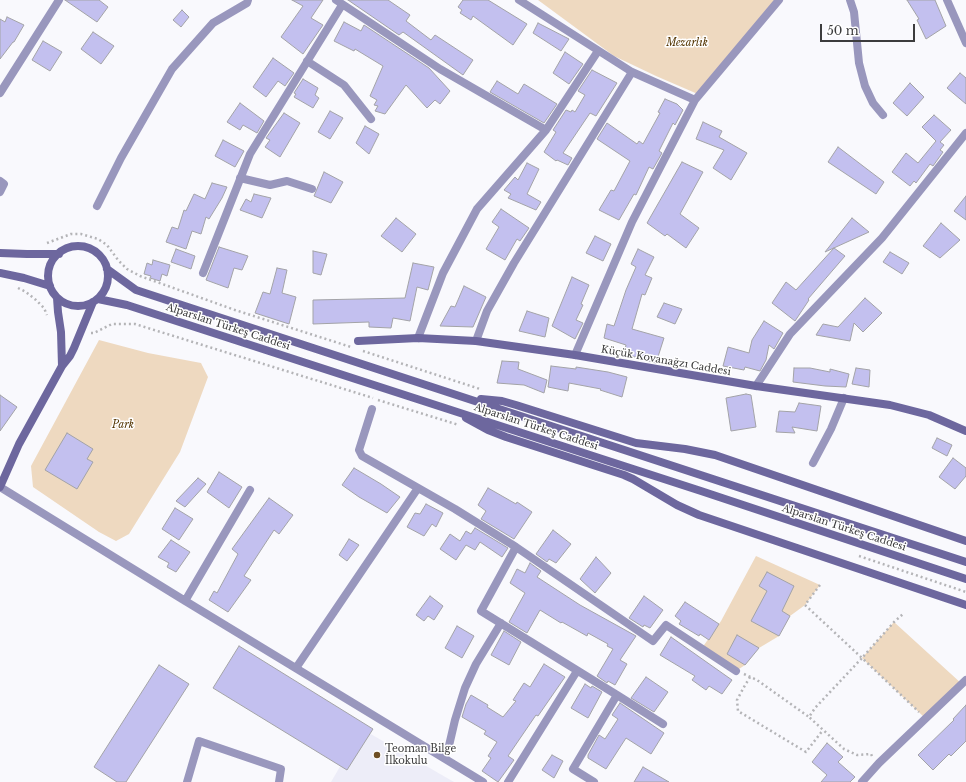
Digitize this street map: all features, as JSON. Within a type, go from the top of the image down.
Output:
[{"type":"main road","points":[[0,487],[19,444],[62,366],[70,356],[95,301],[106,288],[108,278],[107,268],[103,259],[96,252],[77,246],[67,248],[59,254],[52,261],[49,271],[48,280],[57,298],[62,332],[62,366]]},
{"type":"main road","points":[[0,253],[59,254]]},
{"type":"main road","name":"Alparslan Türkeş Caddesi","points":[[107,268],[136,290],[966,562]]},
{"type":"main road","points":[[0,273],[24,278],[50,286]]},
{"type":"main road","points":[[57,298],[74,306],[84,306],[95,301]]},
{"type":"main road","name":"Alparslan Türkeş Caddesi","points":[[95,301],[126,304],[966,579]]},
{"type":"main road","name":"Küçük Kovanağzı Caddesi","points":[[358,341],[418,338],[476,341],[575,355],[756,386],[890,405],[929,415],[966,431]]},
{"type":"main road","points":[[468,398],[516,405],[636,443],[685,448],[716,455],[966,541]]},
{"type":"main road","points":[[457,412],[473,423],[506,437],[624,475],[677,505],[699,515],[966,605]]},
{"type":"street","points":[[0,93],[59,0]]},
{"type":"street","points":[[97,206],[121,158],[172,69],[213,23],[248,0]]},
{"type":"street","points":[[519,0],[632,72],[695,100]]},
{"type":"street","points":[[575,355],[632,222],[695,100],[779,0]]},
{"type":"street","points":[[850,0],[854,12],[859,63],[864,86],[873,103],[883,115]]},
{"type":"street","points":[[947,0],[966,43]]},
{"type":"street","points":[[203,273],[250,154],[307,61],[339,2],[440,70],[546,130]]},
{"type":"street","points":[[418,338],[443,273],[477,209],[546,130],[598,51]]},
{"type":"street","points":[[307,61],[344,85],[371,119]]},
{"type":"street","points":[[476,341],[487,311],[514,263],[632,72]]},
{"type":"street","points":[[756,386],[790,334],[882,238],[966,133]]},
{"type":"street","points":[[240,178],[270,185],[287,181],[312,189]]},
{"type":"street","points":[[0,181],[4,184],[0,192]]},
{"type":"street","points":[[813,463],[831,429],[844,398]]},
{"type":"street","points":[[372,409],[359,450],[362,456],[455,509],[516,547],[654,641],[666,625],[736,671]]},
{"type":"street","points":[[0,487],[484,782]]},
{"type":"street","points":[[296,668],[418,488]]},
{"type":"street","points":[[185,601],[250,490]]},
{"type":"street","points":[[516,547],[481,611],[663,724]]},
{"type":"street","points":[[444,758],[448,750],[465,688],[476,664],[501,623]]},
{"type":"street","points":[[508,782],[577,671]]},
{"type":"street","points":[[862,782],[879,763],[966,680]]},
{"type":"street","points":[[594,782],[573,769],[617,695]]},
{"type":"street","points":[[187,782],[199,741],[281,769],[279,782]]},
{"type":"path","points":[[41,245],[71,234],[81,234],[98,239],[107,245],[127,269],[140,276],[236,310],[464,384],[484,389]]},
{"type":"path","points":[[16,287],[26,292],[36,300],[44,308],[49,319]]},
{"type":"path","points":[[81,333],[94,333],[112,324],[135,324],[462,427]]},
{"type":"path","points":[[854,554],[966,592]]},
{"type":"path","points":[[820,586],[805,605],[925,718]]},
{"type":"path","points":[[809,717],[815,708],[902,614]]},
{"type":"path","points":[[736,671],[757,680],[809,717],[844,749],[857,756],[871,754],[879,763]]},
{"type":"path","points":[[750,677],[737,700],[738,711],[806,752],[823,730]]},
{"type":"shaded area","name":"Teoman Bilge İlkokulu","points":[[362,729],[454,782],[331,782]]},
{"type":"green space","name":"Mezarlık","points":[[538,0],[776,0],[700,95],[614,56]]},
{"type":"green space","name":"Park","points":[[99,340],[148,353],[201,363],[208,377],[180,452],[129,534],[116,541],[99,532],[33,487],[31,466]]},
{"type":"green space","points":[[756,556],[820,585],[805,605],[790,616],[779,636],[759,648],[745,665],[736,671],[702,648],[721,621]]},
{"type":"green space","points":[[894,622],[962,684],[925,718],[862,658]]},
{"type":"building","points":[[65,0],[99,0],[108,7],[97,22]]},
{"type":"building","points":[[292,0],[323,0],[311,18],[323,25],[303,54],[281,37],[303,6]]},
{"type":"building","points":[[348,0],[388,0],[410,15],[406,21],[431,40],[435,35],[473,60],[463,75],[403,32],[399,35]]},
{"type":"building","points":[[463,0],[488,0],[527,24],[513,45],[473,16],[471,20],[460,13],[462,10],[458,7]]},
{"type":"building","points":[[907,0],[935,0],[946,26],[926,39],[917,20],[919,19]]},
{"type":"building","points":[[182,10],[189,17],[181,27],[173,20]]},
{"type":"building","points":[[7,17],[24,25],[14,42],[0,59],[0,19],[5,22]]},
{"type":"building","points":[[344,22],[361,31],[364,25],[429,68],[450,91],[440,104],[435,100],[427,108],[406,85],[385,114],[375,111],[378,106],[374,105],[377,100],[370,96],[383,66],[355,49],[354,51],[334,41]]},
{"type":"building","points":[[538,23],[569,39],[561,51],[533,33]]},
{"type":"building","points":[[93,32],[114,46],[101,64],[81,49]]},
{"type":"building","points":[[43,41],[62,52],[50,71],[32,60]]},
{"type":"building","points":[[565,52],[583,64],[569,84],[553,73]]},
{"type":"building","points":[[273,58],[294,73],[285,86],[278,81],[266,97],[253,87]]},
{"type":"building","points":[[592,70],[617,83],[596,116],[590,113],[563,153],[572,158],[568,165],[557,160],[556,161],[544,152],[556,132],[553,130],[566,110],[571,112],[572,110],[575,112],[585,95],[578,91]]},
{"type":"building","points":[[960,73],[966,78],[966,104],[947,88]]},
{"type":"building","points":[[303,79],[318,88],[315,95],[319,98],[313,108],[294,97],[296,94],[294,93]]},
{"type":"building","points":[[497,81],[518,94],[524,84],[557,104],[544,123],[490,92]]},
{"type":"building","points":[[910,83],[924,97],[907,116],[893,103]]},
{"type":"building","points":[[665,99],[677,104],[683,110],[675,125],[673,123],[659,151],[662,153],[653,169],[649,167],[636,195],[634,194],[619,220],[599,210],[611,190],[614,191],[630,161],[597,139],[607,123],[637,144],[639,141],[643,144],[660,113],[658,112]]},
{"type":"building","points":[[240,103],[264,121],[257,133],[243,125],[240,130],[227,122]]},
{"type":"building","points":[[330,111],[343,118],[330,139],[318,132]]},
{"type":"building","points":[[284,113],[300,123],[280,157],[265,147],[270,140],[266,138]]},
{"type":"building","points":[[934,115],[951,130],[940,142],[944,145],[940,150],[943,152],[933,166],[930,164],[916,183],[914,181],[910,186],[892,172],[906,153],[918,163],[936,141],[922,127]]},
{"type":"building","points":[[703,122],[722,131],[719,137],[747,153],[731,180],[713,168],[724,150],[696,139]]},
{"type":"building","points":[[365,126],[379,134],[369,154],[356,143]]},
{"type":"building","points":[[223,140],[244,151],[235,167],[215,156]]},
{"type":"building","points":[[838,147],[884,182],[876,194],[828,162]]},
{"type":"building","points":[[682,162],[703,172],[680,214],[699,228],[686,248],[667,234],[665,236],[647,223]]},
{"type":"building","points":[[527,163],[539,169],[527,194],[541,202],[536,210],[508,198],[511,194],[504,190],[515,177],[518,180]]},
{"type":"building","points":[[324,172],[343,182],[331,203],[314,196]]},
{"type":"building","points":[[212,183],[227,187],[209,219],[206,217],[201,234],[192,231],[186,249],[166,242],[172,227],[178,229],[184,210],[186,211],[194,194],[205,199]]},
{"type":"building","points":[[254,194],[271,198],[262,218],[240,210],[246,199],[251,202]]},
{"type":"building","points":[[966,196],[966,220],[954,211]]},
{"type":"building","points":[[501,209],[529,228],[520,241],[517,239],[505,260],[486,249],[499,227],[492,222]]},
{"type":"building","points":[[396,218],[416,234],[402,252],[381,236]]},
{"type":"building","points":[[852,218],[869,232],[825,252]]},
{"type":"building","points":[[941,223],[960,240],[940,258],[923,246]]},
{"type":"building","points":[[595,236],[611,244],[603,261],[586,253]]},
{"type":"building","points":[[219,247],[248,256],[242,270],[234,268],[228,288],[206,280]]},
{"type":"building","points":[[834,248],[845,256],[808,299],[809,300],[795,321],[772,303],[786,282],[796,290]]},
{"type":"building","points":[[176,249],[195,256],[191,269],[171,262]]},
{"type":"building","points":[[638,249],[654,257],[645,275],[652,278],[645,295],[642,294],[632,329],[664,338],[656,363],[624,354],[626,345],[604,338],[607,324],[614,326],[626,290],[636,267],[631,264]]},
{"type":"building","points":[[313,251],[327,254],[321,275],[313,273]]},
{"type":"building","points":[[890,252],[909,263],[902,274],[883,262]]},
{"type":"building","points":[[153,260],[170,265],[167,276],[162,274],[160,281],[150,278],[151,276],[144,274],[147,263],[152,265]]},
{"type":"building","points":[[413,263],[434,267],[428,290],[417,287],[410,321],[393,318],[391,328],[369,327],[369,322],[313,324],[313,300],[405,298]]},
{"type":"building","points":[[277,268],[287,270],[282,293],[296,297],[289,324],[255,313],[263,292],[270,294]]},
{"type":"building","points":[[572,277],[589,285],[581,304],[583,305],[576,320],[583,323],[575,339],[552,326]]},
{"type":"building","points":[[464,286],[486,297],[473,327],[440,326],[451,306],[455,307]]},
{"type":"building","points":[[865,298],[882,313],[863,332],[854,323],[850,341],[816,335],[823,324],[838,327]]},
{"type":"building","points":[[664,303],[682,309],[675,324],[657,317]]},
{"type":"building","points":[[527,311],[549,318],[545,337],[519,331]]},
{"type":"building","points":[[764,321],[783,333],[774,349],[769,345],[766,360],[760,371],[745,367],[744,370],[723,366],[728,347],[749,353],[752,340]]},
{"type":"building","points":[[502,361],[519,362],[518,369],[547,380],[544,393],[524,385],[497,383]]},
{"type":"building","points":[[551,366],[576,369],[576,367],[608,372],[627,377],[622,397],[600,390],[601,389],[569,383],[568,391],[548,387]]},
{"type":"building","points":[[794,368],[810,368],[830,372],[830,369],[849,374],[846,387],[793,382]]},
{"type":"building","points":[[856,368],[870,370],[869,387],[852,384]]},
{"type":"building","points":[[746,394],[751,395],[756,427],[731,431],[726,398]]},
{"type":"building","points":[[0,395],[17,407],[0,431]]},
{"type":"building","points":[[799,403],[821,406],[817,431],[792,427],[795,433],[776,432],[779,411],[795,412]]},
{"type":"building","points":[[67,433],[93,449],[87,459],[93,462],[77,489],[45,470]]},
{"type":"building","points":[[937,438],[952,445],[947,456],[932,448]]},
{"type":"building","points":[[953,458],[966,468],[966,476],[955,489],[939,477]]},
{"type":"building","points":[[354,468],[400,497],[387,513],[359,497],[342,485]]},
{"type":"building","points":[[219,472],[242,487],[229,508],[207,492]]},
{"type":"building","points":[[198,478],[206,484],[185,507],[176,501]]},
{"type":"building","points":[[488,488],[516,504],[517,502],[532,512],[514,539],[481,519],[486,511],[478,505]]},
{"type":"building","points":[[269,498],[293,515],[279,534],[274,530],[244,576],[251,580],[228,612],[209,600],[214,591],[217,593],[238,554],[232,549]]},
{"type":"building","points":[[426,504],[443,513],[436,527],[432,524],[424,536],[407,527],[415,513],[420,514]]},
{"type":"building","points":[[175,508],[193,519],[179,540],[162,529]]},
{"type":"building","points":[[475,528],[508,548],[502,557],[480,542],[475,550],[466,545],[456,560],[440,549],[450,534],[460,541],[466,531],[471,534]]},
{"type":"building","points":[[553,530],[571,544],[556,563],[549,559],[547,562],[536,554]]},
{"type":"building","points":[[349,539],[359,545],[347,561],[339,555]]},
{"type":"building","points":[[171,540],[190,552],[176,572],[167,567],[169,563],[158,557]]},
{"type":"building","points":[[596,557],[611,573],[595,593],[580,579]]},
{"type":"building","points":[[530,563],[541,571],[537,577],[580,605],[636,636],[620,660],[627,664],[615,685],[608,681],[607,683],[597,676],[613,649],[607,646],[608,644],[588,633],[587,636],[562,622],[561,623],[540,610],[527,633],[509,622],[525,593],[510,583],[517,569],[525,573]]},
{"type":"building","points":[[767,572],[794,586],[782,611],[790,616],[779,636],[751,621],[767,591],[759,586]]},
{"type":"building","points":[[430,596],[443,606],[434,620],[428,616],[424,621],[416,615]]},
{"type":"building","points":[[644,596],[663,610],[650,628],[644,625],[643,627],[629,618]]},
{"type":"building","points":[[685,602],[719,624],[709,640],[679,624],[681,621],[675,616]]},
{"type":"building","points":[[457,626],[474,636],[462,658],[445,648]]},
{"type":"building","points":[[504,631],[521,642],[509,665],[491,655]]},
{"type":"building","points":[[737,635],[759,648],[745,665],[727,654]]},
{"type":"building","points":[[671,637],[732,680],[722,694],[709,686],[706,690],[692,680],[695,676],[660,655]]},
{"type":"building","points":[[239,646],[373,729],[347,770],[213,688]]},
{"type":"building","points":[[544,664],[565,677],[538,716],[536,715],[508,756],[514,760],[498,782],[482,771],[491,758],[488,756],[497,742],[484,734],[486,731],[462,717],[466,704],[471,695],[488,705],[487,707],[503,717],[516,701],[513,700],[524,683],[530,687]]},
{"type":"building","points":[[159,665],[189,684],[126,782],[117,782],[94,767]]},
{"type":"building","points":[[646,677],[668,692],[654,712],[631,698]]},
{"type":"building","points":[[585,684],[602,692],[588,718],[571,708]]},
{"type":"building","points":[[620,703],[664,733],[651,754],[626,738],[606,769],[588,758],[588,755],[599,735],[605,739],[618,719],[612,715]]},
{"type":"building","points":[[966,705],[966,741],[951,756],[949,754],[933,770],[918,755],[954,720],[953,719]]},
{"type":"building","points":[[827,743],[843,757],[838,762],[855,777],[850,782],[821,782],[827,775],[812,762]]},
{"type":"building","points":[[552,755],[563,761],[554,778],[542,770]]},
{"type":"building","points":[[643,767],[669,782],[634,782]]},
{"type":"place","name":"Teoman Bilge İlkokulu","points":[[377,755]]}]
